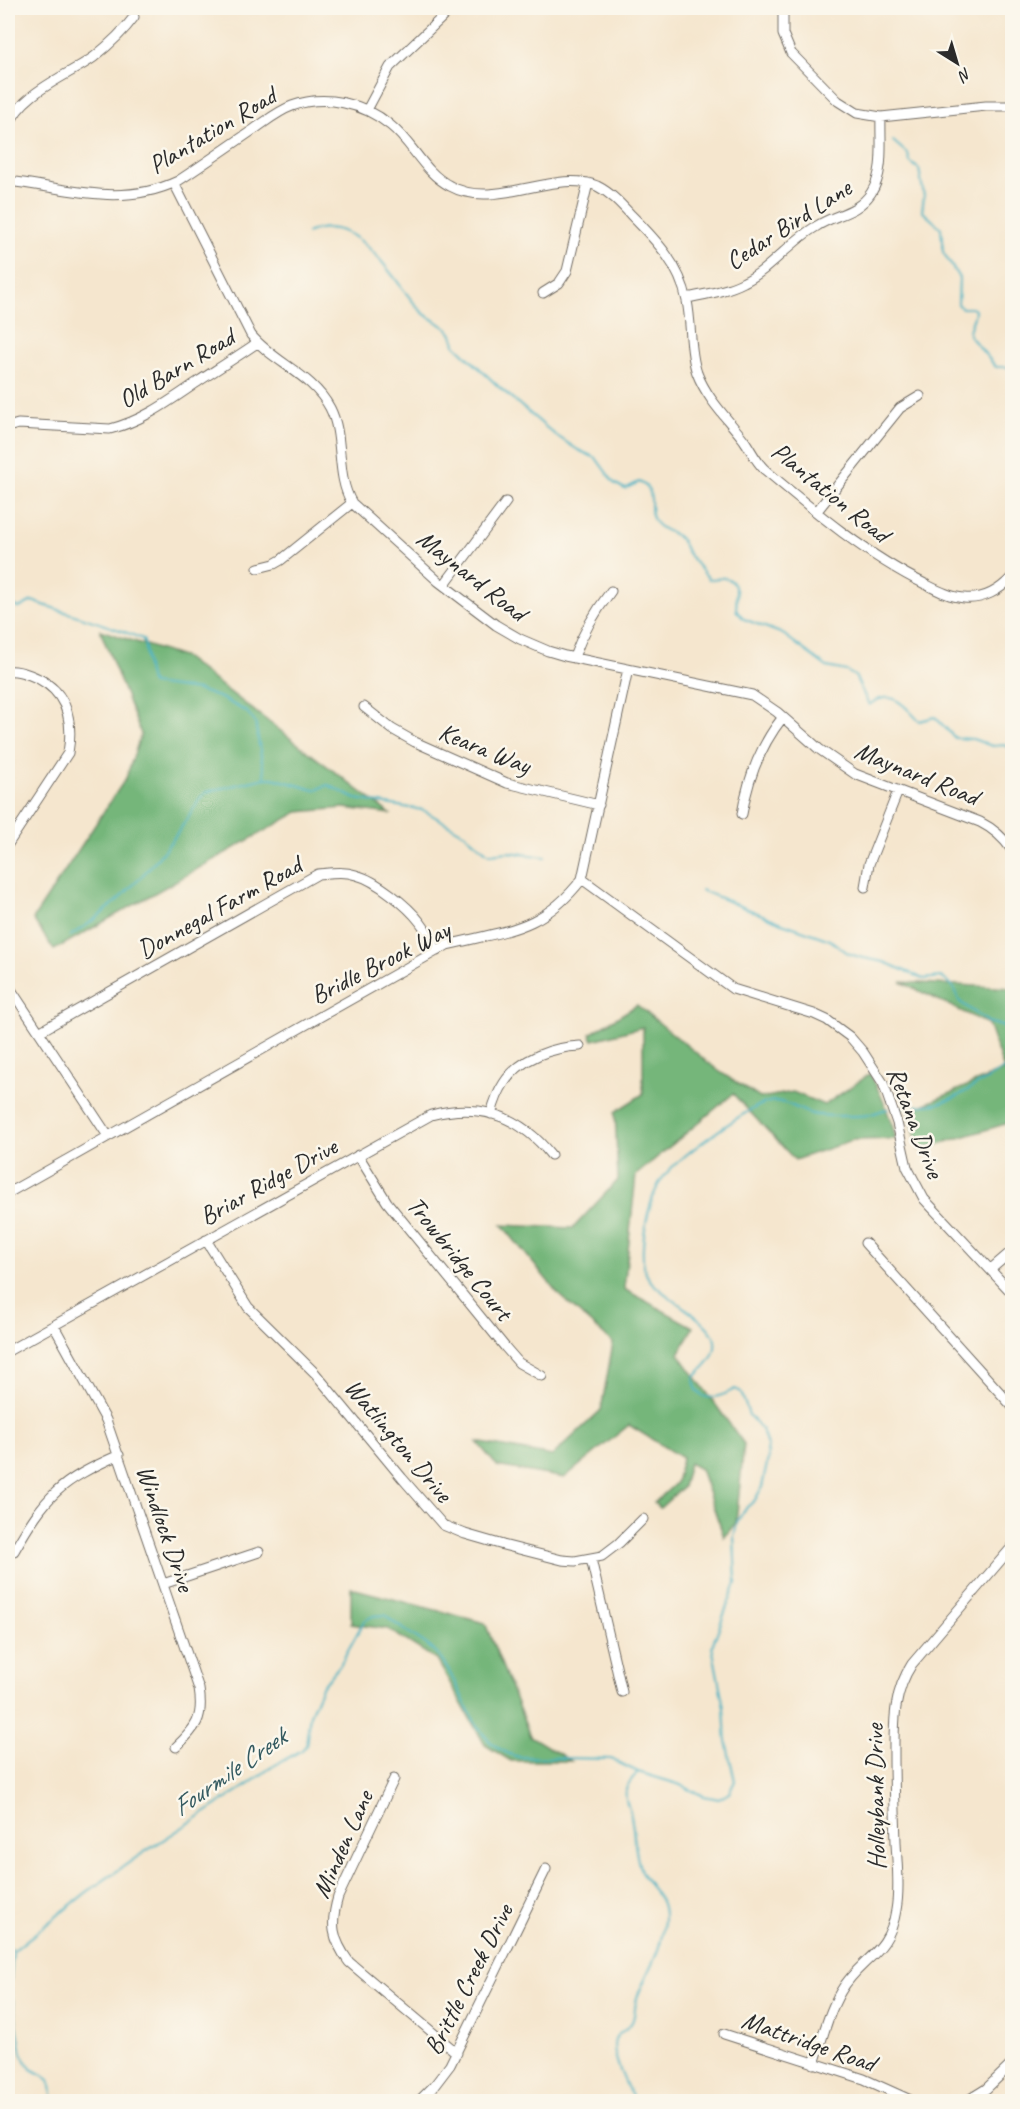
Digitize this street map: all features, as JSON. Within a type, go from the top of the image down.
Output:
[{"type":"street","points":[[367,110],[390,67],[452,8]]},
{"type":"street","points":[[783,8],[783,34],[788,47],[798,61],[846,107],[867,116],[881,117],[986,106],[1012,106]]},
{"type":"street","points":[[8,127],[18,108],[99,53],[127,27],[134,17]]},
{"type":"street","name":"Plantation Road","points":[[8,181],[118,196],[145,193],[174,183],[289,107],[332,101],[367,110],[398,132],[434,176],[457,190],[488,194],[567,182],[588,183],[616,199],[665,250],[680,278],[687,298],[694,363],[707,392],[747,444],[756,461],[882,560],[935,589],[956,597],[971,598],[986,595],[1000,588],[1012,577]]},
{"type":"street","name":"Cedar Bird Lane","points":[[687,298],[744,282],[815,226],[839,217],[860,205],[872,192],[878,176],[881,117]]},
{"type":"street","points":[[174,183],[242,318],[257,343],[310,382],[330,408],[336,427],[345,487],[352,503],[281,560],[258,568]]},
{"type":"street","points":[[543,293],[559,283],[567,271],[588,183]]},
{"type":"street","name":"Old Barn Road","points":[[8,427],[18,424],[110,429],[124,425],[155,410],[257,343]]},
{"type":"street","points":[[818,511],[900,408],[920,396]]},
{"type":"street","points":[[444,585],[506,502]]},
{"type":"street","name":"Maynard Road","points":[[352,503],[444,585],[506,632],[548,651],[752,696],[783,717],[839,764],[855,774],[993,828],[1012,850]]},
{"type":"street","points":[[574,657],[593,614],[611,591]]},
{"type":"street","name":"Bridle Brook Way","points":[[8,1193],[447,945],[497,935],[530,923],[551,912],[582,879],[628,669]]},
{"type":"street","points":[[8,671],[16,670],[38,678],[52,687],[64,701],[71,736],[68,753],[8,844]]},
{"type":"street","name":"Keara Way","points":[[364,707],[392,729],[415,742],[507,783],[600,805]]},
{"type":"street","points":[[741,814],[754,765],[770,734],[783,717]]},
{"type":"street","points":[[865,887],[869,864],[898,791]]},
{"type":"street","name":"Donnegal Farm Road","points":[[39,1032],[318,874],[339,872],[371,880],[411,912],[420,922],[437,951]]},
{"type":"street","name":"Retana Drive","points":[[582,879],[733,988],[814,1014],[840,1029],[863,1052],[883,1083],[897,1123],[907,1167],[924,1199],[1012,1293]]},
{"type":"street","points":[[8,985],[108,1136]]},
{"type":"street","points":[[491,1114],[505,1081],[519,1068],[548,1051],[560,1047],[580,1046]]},
{"type":"street","name":"Briar Ridge Drive","points":[[8,1351],[431,1115],[469,1110],[504,1118],[532,1133],[551,1155]]},
{"type":"street","name":"Trowbridge Court","points":[[358,1155],[387,1202],[505,1347],[526,1369],[542,1376]]},
{"type":"street","name":"Watlington Drive","points":[[206,1240],[249,1307],[315,1373],[444,1525],[465,1534],[562,1560],[591,1559],[610,1550],[643,1519]]},
{"type":"street","points":[[865,1243],[1012,1406]]},
{"type":"street","points":[[991,1269],[1012,1251]]},
{"type":"street","name":"Windlock Drive","points":[[54,1326],[99,1406],[119,1455],[199,1689],[202,1710],[190,1734],[176,1747]]},
{"type":"street","points":[[14,1551],[30,1523],[53,1493],[72,1478],[119,1455]]},
{"type":"street","name":"Holleybank Drive","points":[[814,2064],[834,2004],[842,1989],[850,1978],[876,1954],[893,1926],[898,1888],[894,1725],[896,1698],[901,1683],[912,1664],[1012,1547]]},
{"type":"street","points":[[164,1584],[259,1552]]},
{"type":"street","points":[[591,1559],[622,1692]]},
{"type":"street","name":"Minden Lane","points":[[394,1779],[338,1897],[333,1914],[334,1933],[338,1945],[349,1962],[457,2053]]},
{"type":"street","name":"Brittle Creek Drive","points":[[418,2102],[442,2076],[457,2053],[546,1869]]},
{"type":"street","name":"Mattridge Road","points":[[724,2034],[864,2079],[915,2102]]},
{"type":"street","points":[[965,2102],[986,2089],[1012,2064]]},
{"type":"green space","points":[[100,630],[185,658],[390,814],[344,808],[298,812],[54,950],[33,919],[126,778],[141,734]]},
{"type":"green space","points":[[901,982],[1012,988],[1012,1122],[919,1150],[909,1111],[1004,1070],[988,1024]]},
{"type":"green space","points":[[637,1005],[720,1072],[760,1098],[793,1092],[824,1105],[870,1074],[885,1105],[896,1139],[853,1140],[795,1160],[733,1094],[636,1175],[624,1289],[693,1327],[679,1354],[744,1444],[736,1523],[724,1537],[700,1469],[689,1463],[683,1487],[660,1508],[654,1503],[676,1483],[682,1458],[629,1425],[564,1478],[497,1466],[477,1442],[552,1456],[601,1410],[613,1343],[560,1296],[502,1225],[573,1228],[618,1180],[615,1112],[643,1094],[643,1027],[593,1040],[590,1034]]},
{"type":"green space","points":[[351,1588],[485,1623],[530,1736],[571,1761],[511,1761],[485,1745],[437,1660],[388,1629],[351,1624]]},
{"type":"waterway","points":[[893,141],[908,154],[910,162],[919,169],[924,196],[922,211],[941,228],[943,252],[959,278],[958,304],[962,308],[975,310],[969,335],[996,367],[1008,367],[1012,370]]},
{"type":"waterway","points":[[307,233],[326,228],[343,231],[358,239],[373,252],[421,311],[447,328],[455,345],[500,388],[554,434],[578,450],[596,458],[614,483],[625,489],[639,482],[645,486],[651,495],[651,511],[655,522],[680,539],[690,556],[709,579],[725,578],[733,582],[736,591],[736,610],[744,619],[783,634],[827,667],[846,671],[855,676],[869,705],[877,700],[891,698],[902,704],[919,721],[935,717],[955,738],[973,739],[992,746],[1004,745],[1012,749]]},
{"type":"waterway","points":[[8,603],[19,608],[32,601],[143,639],[152,684],[198,690],[221,698],[247,712],[255,722],[265,778]]},
{"type":"waterway","points":[[70,936],[107,909],[143,875],[175,837],[206,792],[265,778],[273,778],[314,790],[328,785],[356,799],[423,810],[465,834],[489,854],[509,852],[545,857]]},
{"type":"waterway","points":[[701,890],[830,940],[848,953],[859,957],[884,962],[924,979],[941,977],[952,985],[960,1002],[988,1022],[1012,1029]]},
{"type":"waterway","name":"Fourmile Creek","points":[[894,1108],[937,1104],[958,1096],[1012,1064]]},
{"type":"waterway","name":"Fourmile Creek","points":[[13,1951],[87,1892],[137,1857],[270,1768],[302,1750],[306,1745],[310,1714],[322,1687],[340,1665],[364,1621],[373,1616],[385,1615],[435,1652],[449,1672],[471,1716],[490,1741],[503,1751],[519,1757],[611,1759],[638,1772],[678,1784],[704,1796],[719,1799],[729,1793],[735,1781],[726,1741],[724,1708],[712,1646],[736,1583],[734,1536],[738,1520],[755,1500],[762,1487],[768,1459],[767,1446],[762,1430],[749,1415],[741,1392],[735,1389],[716,1397],[699,1393],[694,1378],[712,1357],[715,1341],[706,1325],[649,1279],[643,1258],[648,1214],[657,1188],[669,1170],[712,1135],[759,1106],[774,1101],[812,1114],[839,1116],[867,1115],[888,1109]]},
{"type":"waterway","points":[[635,2102],[620,2070],[614,2044],[616,2038],[633,2019],[637,1998],[658,1949],[664,1919],[662,1904],[641,1871],[626,1799],[628,1785],[638,1772]]},
{"type":"waterway","name":"Fourmile Creek","points":[[8,1947],[13,1951]]},
{"type":"waterway","name":"Fourmile Creek","points":[[13,1951],[10,1986],[22,2054],[31,2069],[49,2080],[53,2102]]}]
